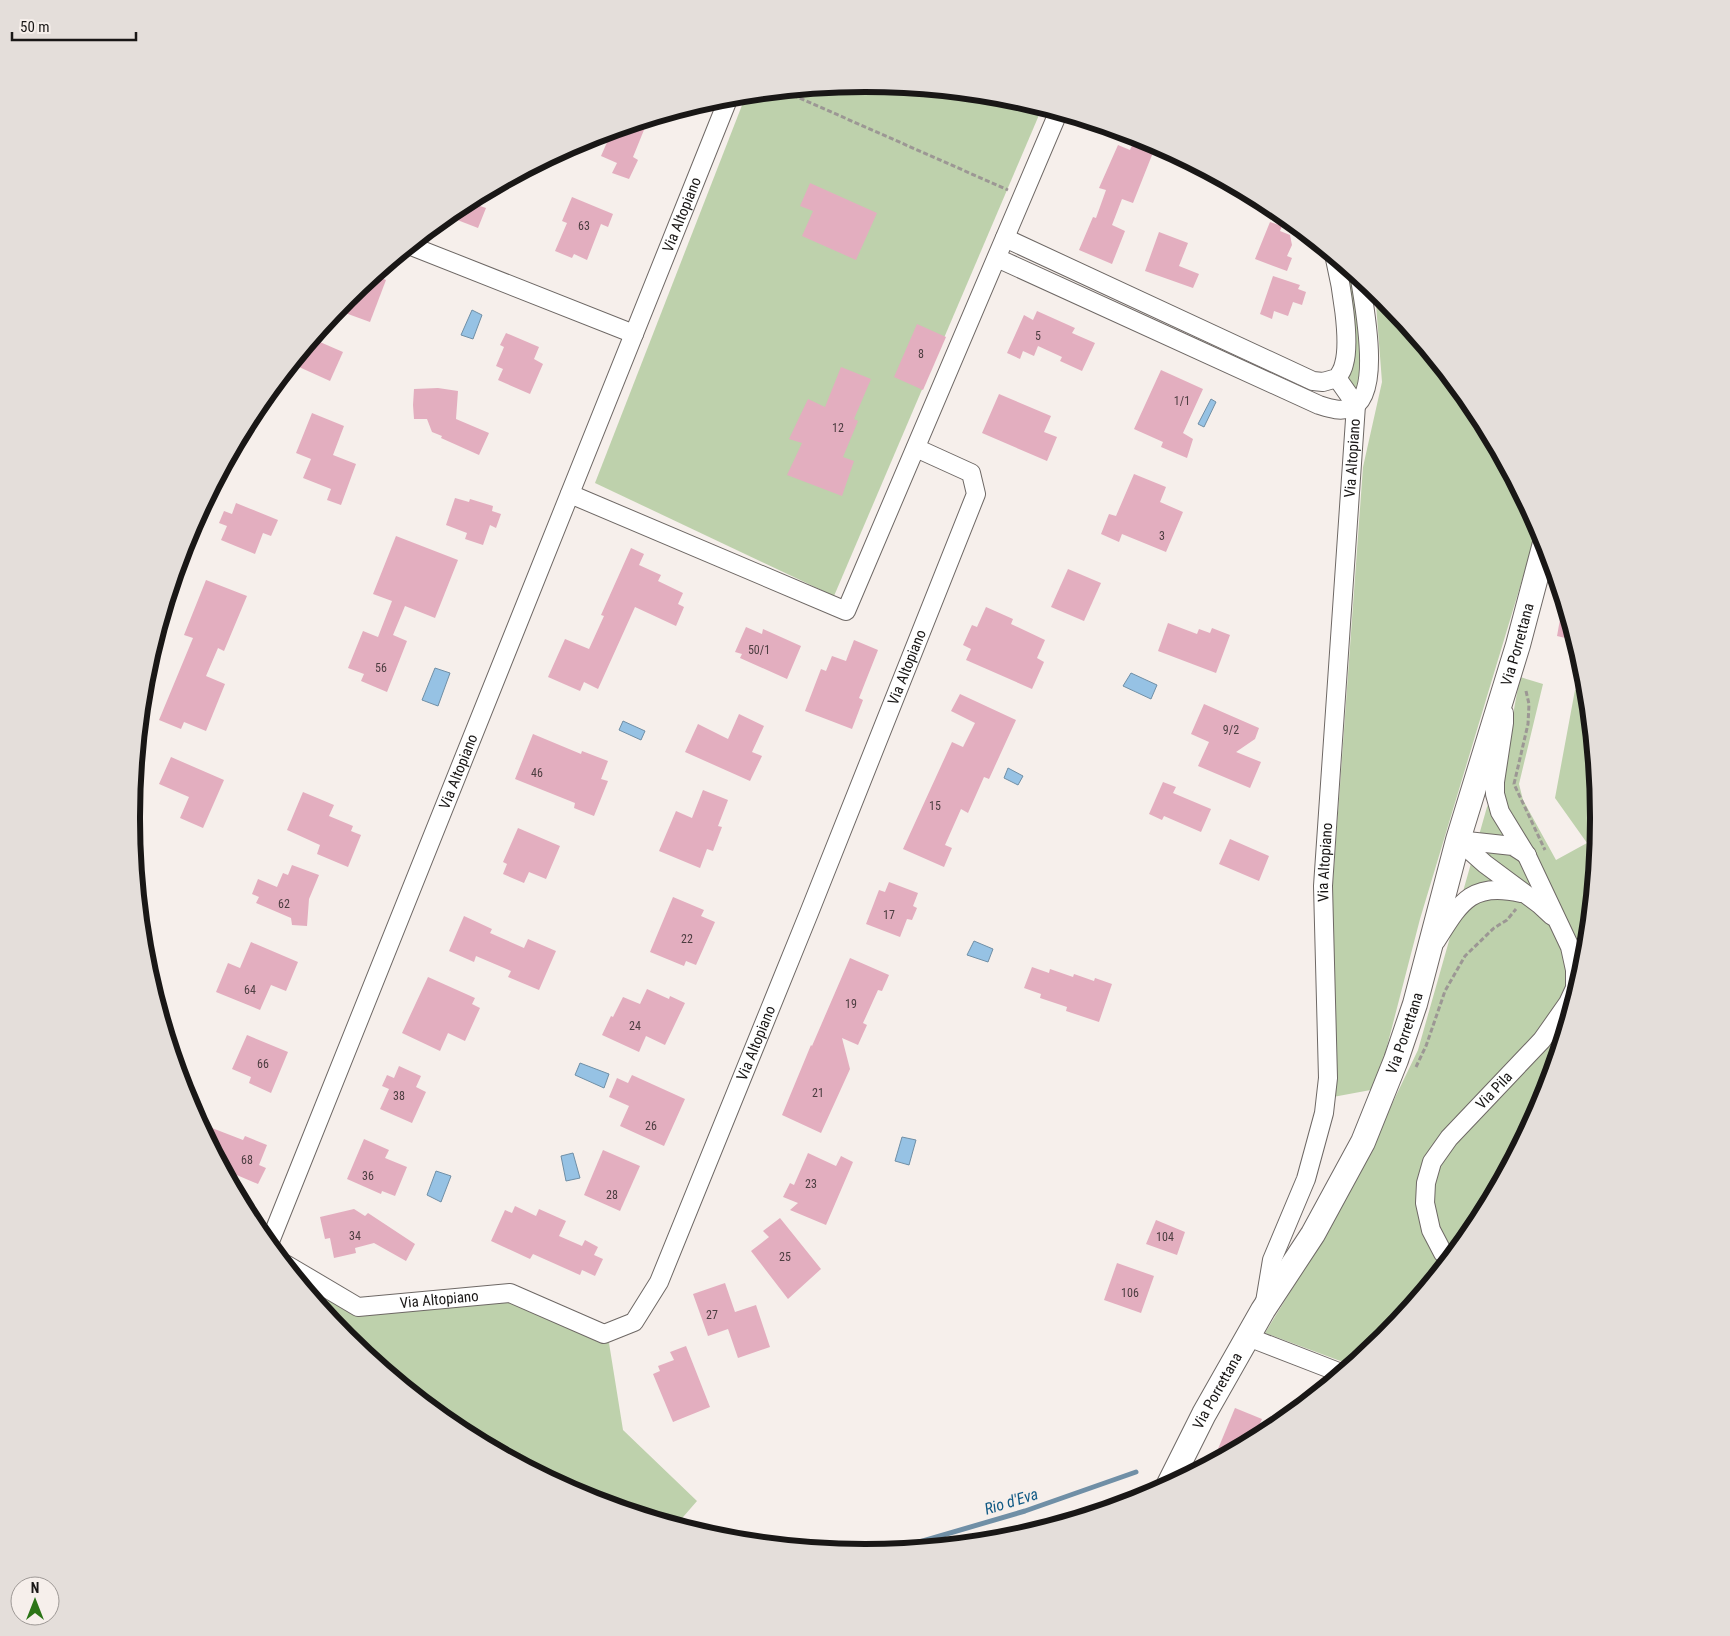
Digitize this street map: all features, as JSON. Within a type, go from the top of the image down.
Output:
[{"type":"main road","name":"Via Porrettana","points":[[1174,1474],[1204,1414],[1263,1310],[1313,1234],[1363,1142],[1396,1060],[1416,1004],[1458,840],[1514,687],[1542,558]]},
{"type":"street","name":"Via Altopiano","points":[[272,1236],[726,106]]},
{"type":"street","points":[[570,494],[846,611],[1056,118]]},
{"type":"street","points":[[1005,238],[1313,381],[1323,382],[1337,378],[1344,364],[1347,344],[1336,267]]},
{"type":"street","points":[[416,248],[634,334]]},
{"type":"street","name":"Via Altopiano","points":[[997,258],[1319,405],[1335,409],[1349,409],[1356,405],[1366,390],[1369,377],[1367,325],[1362,290]]},
{"type":"street","name":"Via Altopiano","points":[[1263,1310],[1272,1260],[1306,1179],[1324,1113],[1328,1078],[1323,886],[1356,405],[1337,378]]},
{"type":"street","name":"Via Altopiano","points":[[300,1273],[358,1307],[510,1293],[604,1334],[634,1322],[659,1282],[813,904],[976,494],[971,473],[916,448]]},
{"type":"street","name":"Via Pila","points":[[1514,687],[1504,723],[1495,782],[1495,794],[1500,812],[1527,856],[1560,924],[1570,947],[1575,969]]},
{"type":"street","points":[[1458,840],[1513,846],[1527,856]]},
{"type":"street","points":[[1458,840],[1485,864],[1539,904],[1560,924]]},
{"type":"street","points":[[1428,954],[1463,902],[1477,893],[1500,889],[1523,893]]},
{"type":"street","name":"Via Pila","points":[[1445,1255],[1431,1230],[1425,1204],[1426,1183],[1432,1162],[1449,1138],[1542,1040],[1566,1006]]},
{"type":"street","points":[[1248,1337],[1335,1370]]},
{"type":"path","points":[[796,96],[1023,196]]},
{"type":"path","points":[[1514,687],[1529,704],[1528,724],[1514,784],[1546,852]]},
{"type":"green space","points":[[865,92],[960,99],[1007,106],[1040,114],[834,596],[595,483],[743,103],[818,94]]},
{"type":"green space","points":[[1344,274],[1356,285],[1362,374],[1357,391],[1352,388],[1349,378],[1352,338]]},
{"type":"green space","points":[[1376,303],[1441,376],[1468,415],[1516,497],[1534,539],[1420,919],[1376,1089],[1333,1097],[1326,979],[1363,467],[1382,382]]},
{"type":"green space","points":[[1520,677],[1543,684],[1519,784],[1523,800],[1556,860],[1587,843],[1555,798],[1575,690],[1579,691],[1589,771],[1589,865],[1577,960],[1566,1006],[1535,1096],[1516,1139],[1493,1181],[1441,1260],[1378,1331],[1344,1362],[1265,1333],[1303,1271],[1363,1164],[1418,1050],[1487,807],[1501,779]]},
{"type":"green space","points":[[307,1281],[370,1311],[495,1295],[609,1343],[623,1430],[697,1501],[681,1520],[677,1519],[587,1488],[544,1469],[502,1446],[423,1394],[352,1331]]},
{"type":"water","points":[[472,310],[482,315],[473,339],[461,335]]},
{"type":"water","points":[[1211,399],[1216,402],[1204,427],[1198,424]]},
{"type":"water","points":[[435,668],[450,673],[438,706],[422,700]]},
{"type":"water","points":[[1131,673],[1157,685],[1151,699],[1123,686]]},
{"type":"water","points":[[623,721],[645,731],[641,740],[619,730]]},
{"type":"water","points":[[1008,768],[1023,776],[1018,785],[1004,778]]},
{"type":"water","points":[[974,941],[993,949],[988,962],[967,955]]},
{"type":"water","points":[[580,1063],[609,1074],[604,1088],[575,1075]]},
{"type":"water","points":[[902,1137],[916,1140],[909,1165],[895,1161]]},
{"type":"water","points":[[573,1153],[580,1178],[566,1181],[561,1156]]},
{"type":"water","points":[[436,1171],[451,1176],[441,1202],[427,1195]]},
{"type":"building","points":[[645,127],[633,157],[638,160],[629,179],[612,173],[617,163],[601,156],[608,140]]},
{"type":"building","points":[[1133,144],[1153,152],[1133,203],[1122,199],[1112,225],[1125,231],[1112,264],[1079,250],[1093,217],[1096,218],[1106,190],[1099,188],[1118,145],[1130,150]]},
{"type":"building","points":[[810,183],[877,213],[856,260],[802,236],[813,211],[800,206]]},
{"type":"building","points":[[572,197],[613,214],[608,227],[601,224],[587,260],[574,254],[572,258],[555,251],[567,223],[562,221]]},
{"type":"building","points":[[478,205],[486,208],[478,228],[456,219]]},
{"type":"building","points":[[1270,222],[1282,226],[1280,231],[1290,235],[1292,245],[1287,256],[1292,258],[1287,271],[1255,259]]},
{"type":"building","points":[[1159,232],[1188,243],[1179,266],[1199,274],[1193,288],[1145,271]]},
{"type":"building","points":[[1273,276],[1300,285],[1298,289],[1306,292],[1302,305],[1293,302],[1288,316],[1274,311],[1272,319],[1260,314]]},
{"type":"building","points":[[381,278],[386,280],[370,322],[345,313]]},
{"type":"building","points":[[1037,311],[1075,328],[1072,333],[1095,343],[1082,371],[1060,361],[1062,357],[1038,346],[1034,356],[1023,351],[1020,359],[1007,353],[1024,315],[1033,320]]},
{"type":"building","points":[[917,324],[946,337],[923,390],[894,377]]},
{"type":"building","points":[[506,333],[539,347],[534,359],[543,364],[530,394],[498,380],[503,369],[496,366],[504,347],[500,345]]},
{"type":"building","points":[[319,341],[343,352],[330,381],[299,367]]},
{"type":"building","points":[[841,367],[871,379],[854,419],[858,421],[843,457],[854,461],[842,496],[787,475],[802,443],[789,439],[808,399],[825,407]]},
{"type":"building","points":[[1161,370],[1203,389],[1183,433],[1193,439],[1187,458],[1161,447],[1163,442],[1134,429]]},
{"type":"building","points":[[438,388],[458,391],[456,419],[489,433],[479,455],[432,432],[427,419],[414,419],[414,389]]},
{"type":"building","points":[[999,394],[1051,416],[1044,432],[1057,437],[1047,461],[982,433]]},
{"type":"building","points":[[312,413],[344,426],[333,455],[356,464],[341,505],[327,500],[331,489],[303,478],[311,459],[296,453]]},
{"type":"building","points":[[1134,474],[1166,487],[1160,502],[1183,512],[1166,552],[1122,534],[1119,542],[1101,534],[1109,514],[1116,516]]},
{"type":"building","points":[[455,498],[469,502],[470,499],[493,506],[492,511],[501,514],[496,528],[490,525],[483,545],[465,539],[467,533],[446,525]]},
{"type":"building","points":[[236,503],[278,520],[271,536],[263,533],[255,554],[221,540],[227,526],[219,523],[224,511],[232,514]]},
{"type":"building","points":[[396,536],[458,560],[435,618],[405,606],[393,635],[407,641],[387,692],[361,681],[364,674],[348,668],[363,631],[378,637],[392,601],[373,594]]},
{"type":"building","points":[[631,548],[644,554],[639,565],[661,575],[658,581],[683,593],[678,604],[684,607],[676,626],[635,607],[598,689],[584,682],[580,691],[548,677],[565,639],[589,649],[604,616],[601,615]]},
{"type":"building","points":[[1068,569],[1101,583],[1084,621],[1051,607]]},
{"type":"building","points":[[206,580],[247,596],[224,651],[218,648],[206,676],[225,684],[206,731],[184,722],[181,729],[159,720],[193,638],[184,635]]},
{"type":"building","points":[[986,607],[1013,619],[1011,624],[1045,640],[1037,658],[1044,662],[1032,689],[966,660],[971,649],[963,645],[972,625],[977,627]]},
{"type":"building","points":[[1561,614],[1568,639],[1557,636]]},
{"type":"building","points":[[1168,623],[1197,634],[1199,629],[1210,633],[1212,628],[1230,635],[1216,673],[1158,651]]},
{"type":"building","points":[[746,627],[762,634],[763,629],[801,646],[787,679],[740,658],[742,654],[735,652]]},
{"type":"building","points":[[854,640],[878,650],[859,698],[863,700],[852,729],[805,711],[821,669],[826,671],[832,656],[846,661]]},
{"type":"building","points":[[960,694],[1016,720],[989,779],[984,777],[968,813],[961,809],[945,845],[952,848],[944,867],[903,849],[952,742],[963,747],[975,723],[951,711]]},
{"type":"building","points":[[1204,704],[1259,728],[1255,739],[1236,752],[1261,762],[1250,788],[1198,766],[1209,742],[1191,734]]},
{"type":"building","points":[[739,714],[764,726],[752,752],[762,756],[750,781],[685,752],[698,724],[728,739]]},
{"type":"building","points":[[533,734],[581,754],[582,751],[608,761],[601,779],[608,781],[594,816],[574,808],[575,803],[515,779]]},
{"type":"building","points":[[171,757],[224,780],[203,828],[180,818],[189,797],[159,784]]},
{"type":"building","points":[[1163,782],[1176,787],[1173,793],[1211,809],[1201,832],[1164,816],[1162,820],[1149,814]]},
{"type":"building","points":[[703,790],[728,800],[718,826],[722,827],[713,851],[707,849],[700,868],[659,851],[676,811],[692,818]]},
{"type":"building","points":[[303,792],[334,805],[329,816],[353,826],[351,831],[361,835],[348,867],[317,854],[320,845],[287,830]]},
{"type":"building","points":[[518,828],[560,846],[546,879],[529,872],[524,883],[503,874],[507,864],[503,862]]},
{"type":"building","points":[[1230,839],[1269,856],[1259,881],[1219,864]]},
{"type":"building","points":[[292,865],[319,875],[309,899],[307,926],[292,925],[291,918],[256,903],[259,897],[252,894],[258,879],[277,887],[283,873],[288,875]]},
{"type":"building","points":[[889,882],[918,893],[913,906],[917,908],[912,920],[907,919],[900,937],[866,924],[879,890],[885,892]]},
{"type":"building","points":[[673,897],[704,910],[701,916],[715,922],[696,965],[686,961],[684,966],[650,952]]},
{"type":"building","points":[[464,916],[492,929],[490,933],[524,948],[528,939],[556,951],[539,990],[508,977],[511,971],[476,956],[474,962],[449,951]]},
{"type":"building","points":[[251,942],[298,962],[286,991],[271,985],[260,1010],[216,992],[228,963],[240,968]]},
{"type":"building","points":[[850,958],[889,975],[882,991],[878,990],[863,1023],[867,1025],[858,1045],[842,1038],[850,1069],[821,1133],[782,1115]]},
{"type":"building","points":[[1032,967],[1049,973],[1050,969],[1073,977],[1074,974],[1094,981],[1095,978],[1112,984],[1099,1022],[1066,1011],[1067,1007],[1040,998],[1041,994],[1024,988]]},
{"type":"building","points":[[428,977],[475,998],[472,1004],[480,1008],[465,1041],[448,1033],[440,1051],[402,1033]]},
{"type":"building","points":[[647,989],[669,999],[670,996],[685,1003],[665,1045],[646,1036],[639,1052],[602,1035],[623,997],[640,1004]]},
{"type":"building","points":[[247,1035],[288,1052],[271,1093],[249,1083],[251,1077],[232,1069]]},
{"type":"building","points":[[399,1066],[421,1076],[416,1087],[426,1092],[412,1123],[380,1109],[389,1089],[382,1086],[387,1075],[394,1078]]},
{"type":"building","points":[[632,1075],[685,1099],[664,1146],[620,1126],[629,1106],[609,1097],[617,1078],[628,1083]]},
{"type":"building","points":[[209,1127],[243,1140],[245,1136],[267,1145],[259,1165],[266,1168],[258,1184],[233,1173]]},
{"type":"building","points":[[364,1139],[389,1150],[385,1158],[407,1167],[395,1196],[382,1191],[381,1194],[347,1179]]},
{"type":"building","points":[[603,1150],[640,1166],[620,1211],[584,1195]]},
{"type":"building","points":[[808,1153],[836,1166],[841,1156],[853,1162],[826,1225],[790,1210],[798,1203],[783,1197],[790,1183],[794,1185]]},
{"type":"building","points":[[515,1206],[536,1216],[539,1209],[566,1221],[559,1236],[582,1246],[585,1240],[598,1247],[594,1255],[603,1259],[595,1276],[582,1270],[580,1275],[533,1254],[530,1259],[491,1241],[505,1210],[512,1213]]},
{"type":"building","points":[[354,1209],[365,1216],[368,1213],[415,1244],[406,1261],[374,1243],[355,1248],[356,1253],[334,1258],[330,1238],[325,1239],[320,1217]]},
{"type":"building","points":[[780,1218],[821,1269],[788,1299],[751,1251],[769,1237],[763,1231]]},
{"type":"building","points":[[1156,1220],[1185,1232],[1177,1255],[1146,1244]]},
{"type":"building","points":[[1117,1263],[1154,1276],[1141,1313],[1104,1300]]},
{"type":"building","points":[[725,1283],[735,1312],[756,1305],[770,1347],[738,1358],[728,1329],[708,1336],[693,1294]]},
{"type":"building","points":[[686,1346],[710,1407],[673,1422],[653,1374],[660,1371],[658,1366],[674,1360],[670,1352]]},
{"type":"building","points":[[1235,1408],[1262,1419],[1258,1427],[1217,1452]]},
{"type":"waterway","name":"Rio d'Eva","points":[[923,1541],[1025,1511],[1136,1472]]}]
